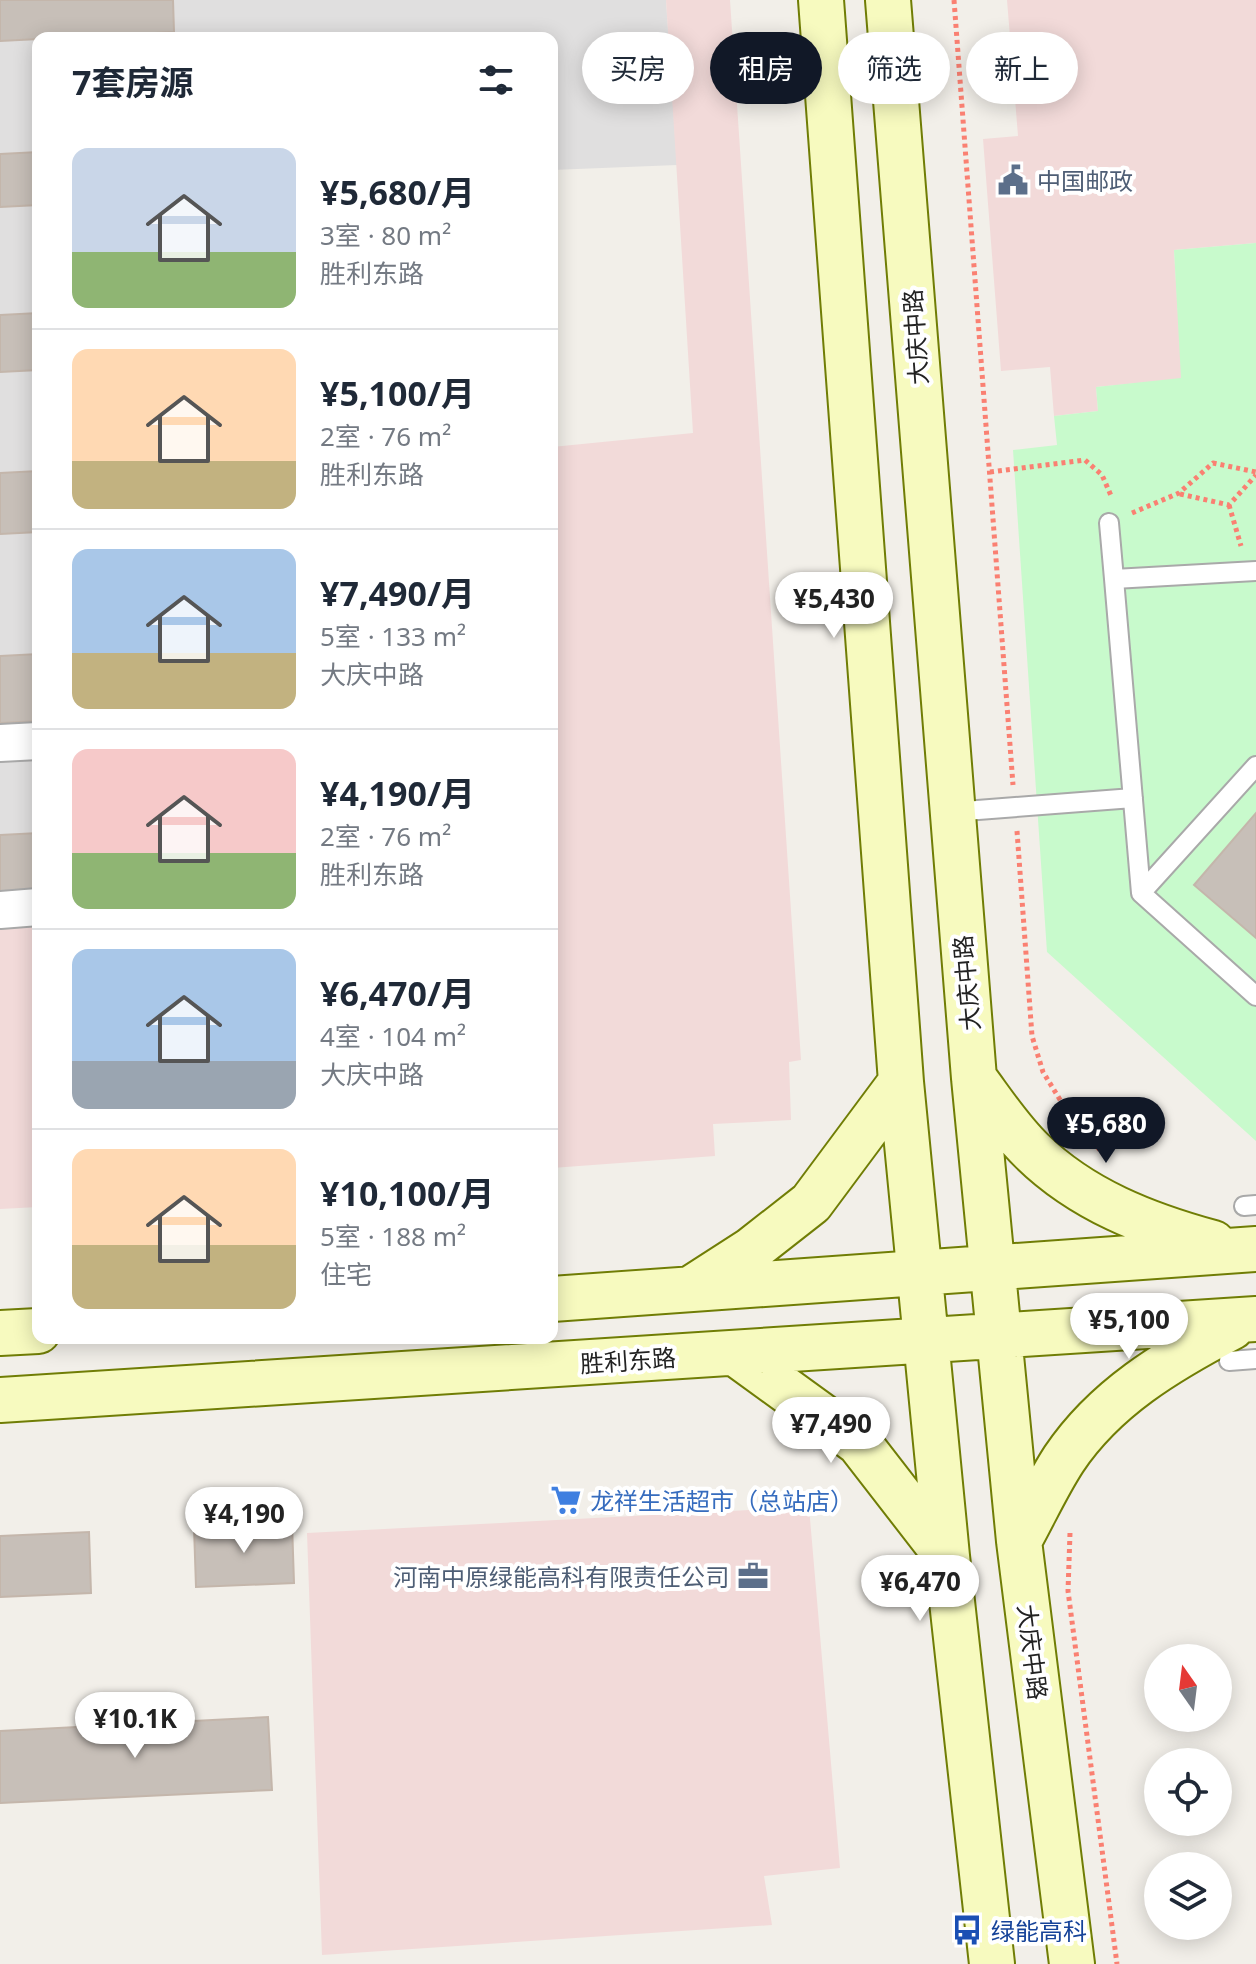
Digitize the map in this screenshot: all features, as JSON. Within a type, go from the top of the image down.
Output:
[{"type":"main road","points":[[821,0],[901,1082],[947,1556],[992,1964]]},
{"type":"main road","name":"大庆中路","points":[[888,0],[952,812],[998,1336],[1019,1541],[1072,1964]]},
{"type":"main road","points":[[974,1078],[1032,1151],[1092,1197],[1157,1227],[1247,1250]]},
{"type":"main road","points":[[688,1291],[751,1250],[811,1203],[901,1082]]},
{"type":"main road","points":[[558,1299],[1247,1250]]},
{"type":"main road","points":[[0,1333],[32,1331]]},
{"type":"main road","points":[[1019,1541],[1064,1459],[1110,1404],[1171,1358],[1253,1332]]},
{"type":"main road","name":"胜利东路","points":[[0,1400],[998,1336],[1253,1332]]},
{"type":"main road","points":[[735,1353],[859,1443],[947,1556]]},
{"type":"street","points":[[0,743],[32,741]]},
{"type":"street","points":[[0,910],[32,907]]},
{"type":"lane","points":[[1109,523],[1141,893],[1256,996]]},
{"type":"lane","points":[[1114,579],[1252,571]]},
{"type":"lane","points":[[1141,893],[1256,766]]},
{"type":"lane","points":[[952,812],[1133,798]]},
{"type":"lane","points":[[1229,1361],[1253,1332]]},
{"type":"path","points":[[954,0],[1032,1036],[1043,1072],[1070,1116],[1106,1157],[1119,1165]]},
{"type":"path","points":[[990,472],[1085,460],[1102,475],[1112,499],[1109,523]]},
{"type":"path","points":[[1109,523],[1179,493],[1213,463],[1256,474],[1229,505]]},
{"type":"path","points":[[1179,493],[1229,505]]},
{"type":"path","points":[[1229,505],[1252,571]]},
{"type":"path","points":[[1073,1524],[1068,1538],[1068,1591],[1117,1964]]},
{"type":"shaded area","points":[[0,0],[666,0],[668,32],[582,32],[582,104],[673,104],[677,165],[558,170],[558,32],[32,32],[32,925],[0,927]]},
{"type":"shaded area","points":[[666,0],[730,0],[732,32],[710,32],[710,104],[737,104],[801,1060],[789,1062],[791,1120],[713,1124],[715,1156],[558,1168],[558,446],[693,433],[672,104],[694,104],[694,32],[668,32]]},
{"type":"shaded area","points":[[1007,0],[1256,0],[1256,243],[1174,250],[1182,379],[1096,387],[1098,411],[1054,416],[1050,367],[1001,371],[983,139],[1018,136],[1015,104],[1078,104],[1078,32],[1010,32]]},
{"type":"shaded area","points":[[32,925],[32,1207],[0,1209],[0,927]]},
{"type":"shaded area","points":[[809,1507],[840,1868],[764,1876],[772,1925],[322,1955],[307,1533]]},
{"type":"green space","points":[[1256,243],[1256,1141],[1047,952],[1013,450],[1057,445],[1054,416],[1098,411],[1096,387],[1181,378],[1174,250]]},
{"type":"building","points":[[0,0],[173,0],[174,32],[32,32],[32,39],[0,41]]},
{"type":"building","points":[[32,152],[32,205],[0,207],[0,154]]},
{"type":"building","points":[[32,313],[32,370],[0,372],[0,315]]},
{"type":"building","points":[[32,471],[32,532],[0,534],[0,473]]},
{"type":"building","points":[[32,654],[32,721],[0,723],[0,656]]},
{"type":"building","points":[[1256,813],[1256,938],[1194,885]]},
{"type":"building","points":[[32,833],[32,891],[0,893],[0,835]]},
{"type":"building","points":[[292,1523],[294,1583],[196,1587],[194,1527]]},
{"type":"building","points":[[89,1532],[91,1593],[0,1597],[0,1536]]},
{"type":"building","points":[[268,1717],[272,1790],[0,1803],[0,1731]]},
{"type":"place","name":"中国邮政","points":[[1013,180]]},
{"type":"place","name":"龙祥生活超市（总站店）","points":[[566,1500]]},
{"type":"place","name":"河南中原绿能高科有限责任公司","points":[[753,1576]]},
{"type":"place","name":"绿能高科","points":[[967,1930]]}]
